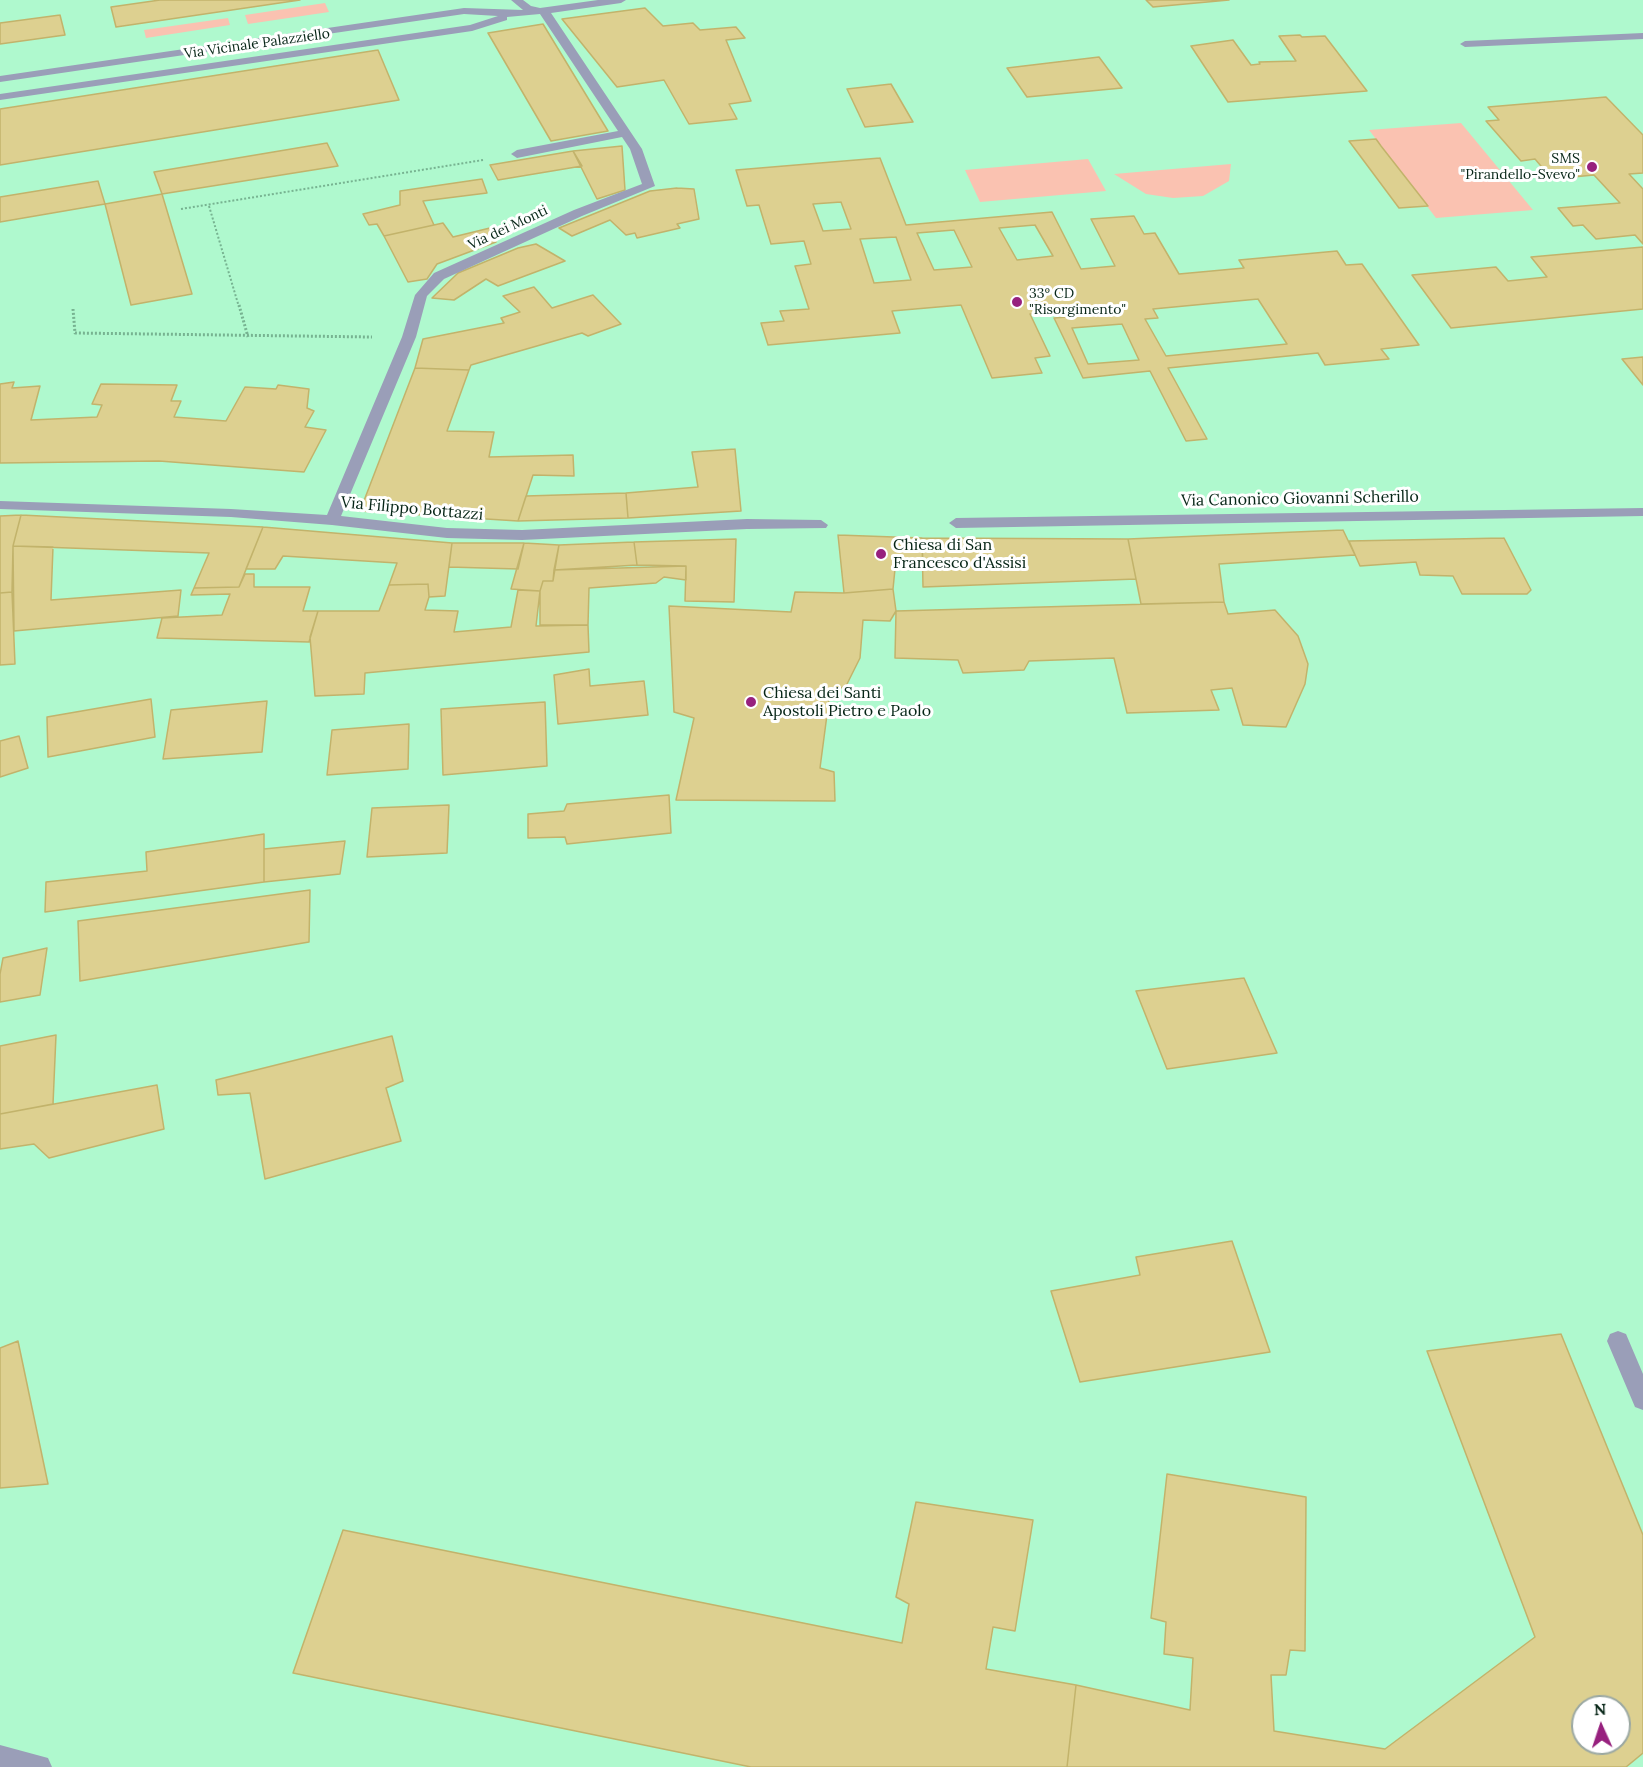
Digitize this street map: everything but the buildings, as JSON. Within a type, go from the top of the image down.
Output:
[{"type":"street","points":[[516,0],[527,8],[544,12]]},
{"type":"street","name":"Via Vicinale Palazziello","points":[[0,79],[464,11],[516,14],[621,0]]},
{"type":"street","name":"Via dei Monti","points":[[332,520],[409,337],[420,295],[440,276],[578,213],[650,186],[636,149],[623,133],[577,58],[544,12]]},
{"type":"street","name":"Via Vicinale Palazziello","points":[[0,97],[472,28],[516,14]]},
{"type":"street","points":[[1465,44],[1643,36]]},
{"type":"street","points":[[517,154],[623,133]]},
{"type":"street","name":"Via Filippo Bottazzi","points":[[0,505],[231,513],[332,520],[447,533],[522,535],[747,524],[822,525]]},
{"type":"street","name":"Via Canonico Giovanni Scherillo","points":[[956,523],[1224,517],[1643,513]]},
{"type":"street","points":[[1618,1341],[1643,1400]]},
{"type":"street","points":[[0,1758],[39,1767]]},
{"type":"path","points":[[181,209],[517,154]]},
{"type":"path","points":[[209,206],[248,337]]},
{"type":"path","points":[[73,309],[75,333],[248,337],[409,337]]},
{"type":"shaded area","points":[[325,3],[329,12],[248,24],[245,15]]},
{"type":"shaded area","points":[[228,18],[230,25],[146,38],[144,30]]},
{"type":"shaded area","points":[[1461,123],[1533,210],[1436,218],[1369,130]]},
{"type":"shaded area","points":[[1088,159],[1106,191],[980,202],[965,170]]},
{"type":"shaded area","points":[[1231,164],[1229,181],[1203,196],[1173,198],[1146,194],[1114,174]]},
{"type":"place","name":"SMS \"Pirandello-Svevo\"","points":[[1592,167]]},
{"type":"place","name":"33° CD \"Risorgimento\"","points":[[1017,302]]},
{"type":"place","name":"Chiesa di San Francesco d'Assisi","points":[[881,554]]},
{"type":"place","name":"Chiesa dei Santi Apostoli Pietro e Paolo","points":[[751,702]]}]
